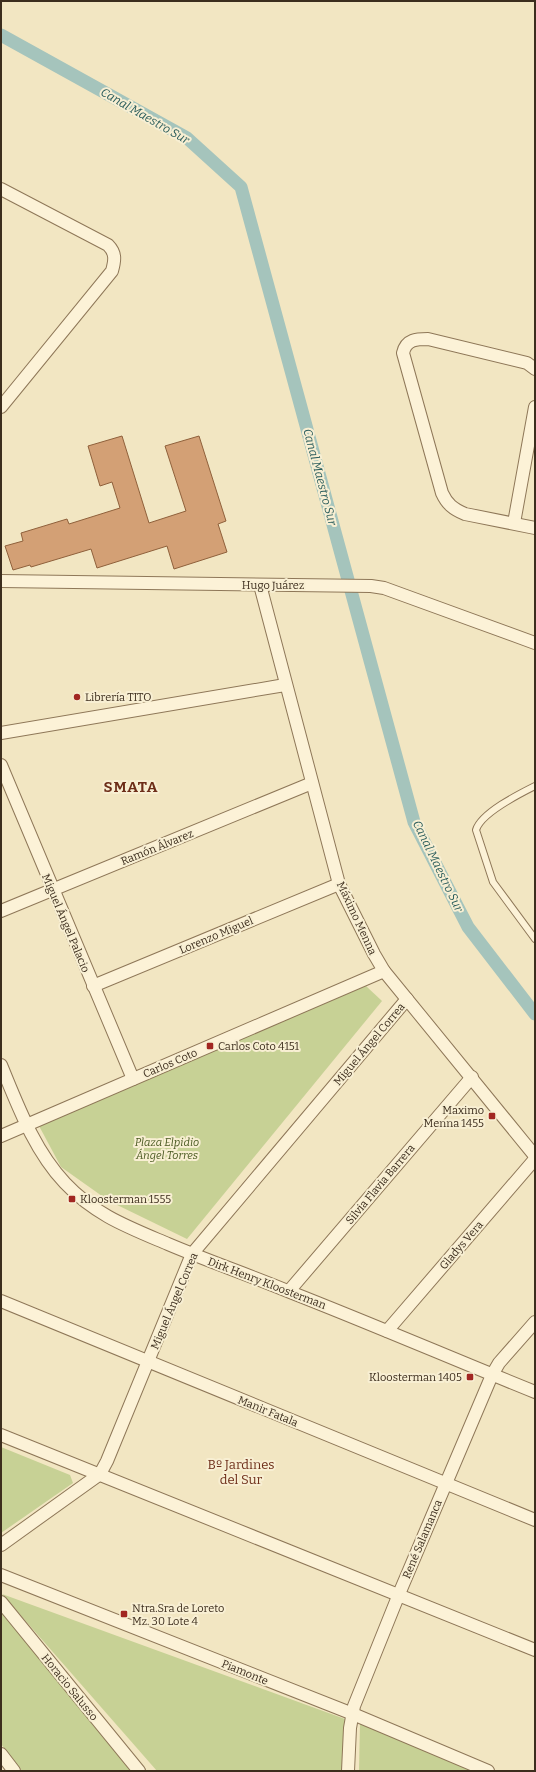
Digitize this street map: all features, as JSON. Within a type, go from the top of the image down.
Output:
[{"type":"street","points":[[1,189],[108,245],[113,251],[115,257],[112,271],[1,406]]},
{"type":"street","points":[[535,369],[527,363],[428,338],[418,338],[410,342],[405,346],[403,353],[442,493],[447,503],[454,509],[465,514],[535,528]]},
{"type":"street","points":[[514,523],[535,407]]},
{"type":"street","name":"Hugo Juárez","points":[[1,581],[371,586],[384,588],[535,643]]},
{"type":"street","name":"Máximo Menna","points":[[260,585],[339,884],[384,971],[472,1077],[535,1158]]},
{"type":"street","points":[[1,733],[285,684]]},
{"type":"street","name":"Miguel Ángel Palacio","points":[[1,765],[52,890],[133,1079]]},
{"type":"street","name":"Ramón Álvarez","points":[[1,911],[312,783]]},
{"type":"street","name":"Lorenzo Miguel","points":[[93,986],[339,884]]},
{"type":"street","name":"Carlos Coto","points":[[1,1136],[384,971]]},
{"type":"street","name":"Miguel Ángel Correa","points":[[1,1545],[100,1474],[107,1461],[192,1254],[407,999]]},
{"type":"street","name":"Dirk Henry Kloosterman","points":[[1,1066],[26,1125],[42,1152],[64,1183],[98,1212],[117,1223],[192,1254],[289,1291],[535,1392]]},
{"type":"street","name":"Silvia Flavia Barrera","points":[[289,1291],[472,1077]]},
{"type":"street","name":"Gladys Vera","points":[[387,1331],[535,1158]]},
{"type":"street","name":"Manir Fatala","points":[[1,1301],[535,1520]]},
{"type":"street","name":"René Salamanca","points":[[348,1771],[350,1728],[354,1706],[399,1594],[492,1375],[499,1363],[535,1322]]},
{"type":"street","points":[[1,1435],[535,1650]]},
{"type":"street","name":"Piamonte","points":[[1,1575],[352,1714],[488,1771]]},
{"type":"street","name":"Horacio Salusso","points":[[1,1602],[139,1771]]},
{"type":"street","points":[[1,1754],[14,1771]]},
{"type":"lane","points":[[535,786],[510,799],[478,823],[476,830],[493,882],[535,939]]},
{"type":"green space","name":"Plaza Elpidio Ángel Torres","points":[[366,986],[382,1001],[187,1239],[109,1201],[61,1167],[38,1124]]},
{"type":"green space","points":[[1,1447],[70,1475],[73,1483],[1,1533]]},
{"type":"green space","points":[[2,1594],[345,1719],[342,1771],[157,1771]]},
{"type":"green space","points":[[1,1610],[133,1771],[22,1771],[1,1744]]},
{"type":"green space","points":[[360,1723],[474,1771],[359,1771]]},
{"type":"building","points":[[122,436],[149,523],[186,511],[165,446],[199,436],[226,521],[218,524],[227,552],[174,569],[167,546],[97,568],[91,549],[31,567],[30,565],[13,570],[5,546],[23,541],[21,533],[67,519],[69,524],[120,508],[112,482],[100,486],[88,446]]},
{"type":"waterway","name":"Canal Maestro Sur","points":[[1,35],[187,138],[241,187],[414,822],[468,927],[535,1014]]},
{"type":"place","name":"Librería TITO","points":[[77,697]]},
{"type":"place","name":"Carlos Coto 4151","points":[[210,1046]]},
{"type":"place","name":"Maximo Menna 1455","points":[[492,1116]]},
{"type":"place","name":"Kloosterman 1555","points":[[72,1199]]},
{"type":"place","name":"Kloosterman 1405","points":[[470,1377]]},
{"type":"place","name":"Ntra.Sra de Loreto Mz. 30 Lote 4","points":[[124,1614]]},
{"type":"district","name":"SMATA","points":[[131,787]]},
{"type":"district","name":"Bº Jardines del Sur","points":[[241,1472]]}]
